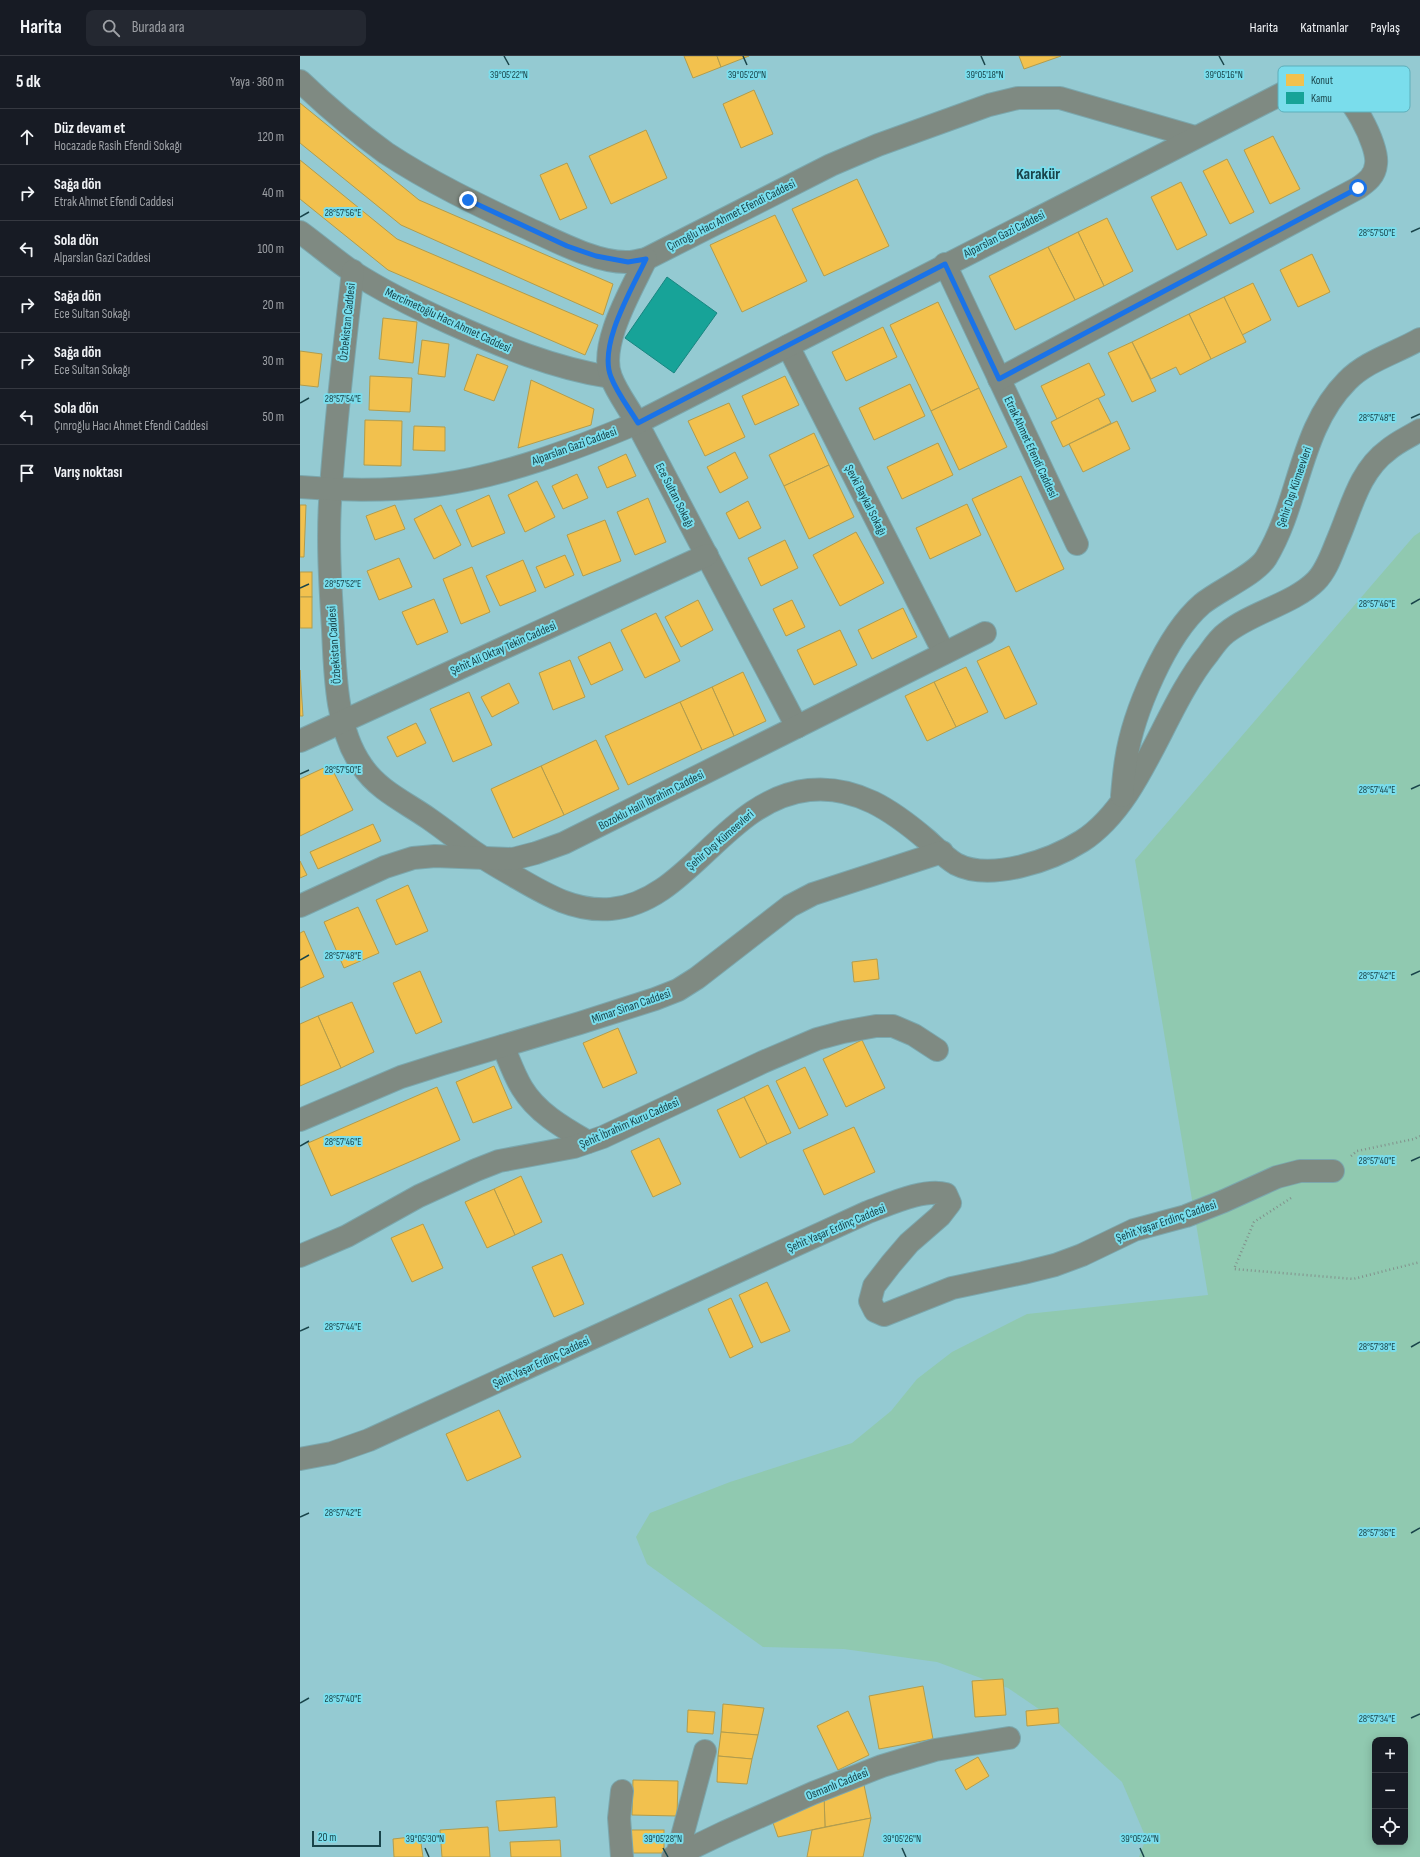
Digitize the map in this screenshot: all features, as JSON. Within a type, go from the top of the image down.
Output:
[{"type":"street","name":"Çınroğlu Hacı Ahmet Efendi Caddesi","points":[[300,81],[316,97],[385,152],[468,200],[567,246],[596,256],[628,262],[646,259],[831,165],[878,145],[989,105],[1018,98],[1060,98],[1195,137]]},
{"type":"street","name":"Alparslan Gazi Caddesi","points":[[300,487],[330,490],[405,488],[438,485],[526,464],[585,444],[638,423],[945,264],[1278,96]]},
{"type":"street","name":"Alparslan Gazi Caddesi","points":[[999,379],[1358,188],[1370,179],[1376,164],[1374,148],[1357,112]]},
{"type":"street","name":"Mercimetoğlu Hacı Ahmet Caddesi","points":[[300,232],[353,271],[427,312],[517,352],[552,365],[610,377]]},
{"type":"street","name":"Ece Sultan Sokağı","points":[[646,259],[613,329],[607,356],[610,377],[638,423],[797,727]]},
{"type":"street","name":"Etrak Ahmet Efendi Caddesi","points":[[945,264],[1077,544]]},
{"type":"street","name":"Özbekistan Caddesi","points":[[353,271],[330,490],[330,580],[335,673],[343,720],[350,745],[359,763],[375,783],[429,818],[483,859]]},
{"type":"street","name":"Şehir Dışı Kümeevleri","points":[[1122,801],[1126,760],[1132,733],[1146,693],[1170,645],[1184,622],[1202,604],[1221,590],[1250,573],[1265,560],[1288,513],[1311,436],[1325,407],[1347,380],[1369,364],[1420,339]]},
{"type":"street","name":"Şevki Baykal Sokağı","points":[[788,346],[944,653]]},
{"type":"street","name":"Şehir Dışı Kümeevleri","points":[[483,859],[545,894],[566,904],[588,909],[616,909],[641,900],[663,888],[693,864],[741,819],[767,802],[790,793],[815,789],[848,792],[875,801],[906,822],[957,864],[976,870],[995,870],[1025,865],[1050,857],[1079,842],[1100,827],[1122,801],[1149,756],[1191,678],[1204,658],[1225,634],[1250,618],[1289,599],[1315,583],[1325,568],[1340,535],[1352,498],[1366,475],[1384,452],[1420,430]]},
{"type":"street","name":"Şehit Ali Oktay Tekin Caddesi","points":[[300,741],[706,555]]},
{"type":"street","name":"Bozoklu Halil İbrahim Caddesi","points":[[300,906],[385,867],[413,858],[435,856],[513,859],[536,854],[564,843],[985,633]]},
{"type":"street","name":"Mimar Sinan Caddesi","points":[[300,1120],[401,1077],[580,1024],[655,1000],[678,990],[697,978],[790,906],[813,894],[942,852]]},
{"type":"street","name":"Şehit İbrahim Kuru Caddesi","points":[[300,1256],[347,1236],[419,1196],[493,1163],[568,1149],[588,1142],[817,1039],[843,1032],[876,1026],[893,1026],[914,1036],[937,1050]]},
{"type":"street","points":[[503,1046],[522,1088],[535,1104],[567,1130],[588,1142]]},
{"type":"street","name":"Şehit Yaşar Erdinç Caddesi","points":[[300,1459],[332,1453],[369,1440],[868,1212],[922,1194],[936,1191],[946,1194],[950,1203],[940,1216],[905,1248],[874,1286],[870,1302],[875,1311],[884,1315],[952,1288],[1055,1265],[1082,1255],[1134,1230],[1186,1216],[1278,1177],[1300,1171],[1333,1171]]},
{"type":"street","name":"Osmanlı Caddesi","points":[[675,1856],[813,1793],[882,1766],[935,1750],[1009,1738]]},
{"type":"street","points":[[675,1856],[705,1751]]},
{"type":"street","points":[[622,1791],[619,1818],[622,1857]]},
{"type":"path","points":[[1333,1171],[1357,1151],[1414,1139],[1420,1136]]},
{"type":"path","points":[[1294,1196],[1254,1222],[1234,1269],[1353,1279],[1420,1262]]},
{"type":"green space","points":[[1420,532],[1420,1857],[1139,1857],[1146,1838],[1122,1782],[1055,1720],[1008,1688],[937,1662],[844,1649],[763,1647],[647,1564],[636,1537],[650,1513],[730,1482],[852,1443],[891,1411],[917,1379],[952,1352],[1027,1314],[1208,1295],[1135,860],[1414,536]]},
{"type":"building: Konut","points":[[684,56],[717,56],[721,67],[693,78]]},
{"type":"building: Konut","points":[[717,56],[749,56],[721,67]]},
{"type":"building: Konut","points":[[1019,56],[1061,56],[1024,69]]},
{"type":"building: Konut","points":[[754,90],[773,134],[741,148],[723,104]]},
{"type":"building: Konut","points":[[300,103],[419,200],[613,284],[603,315],[401,225],[300,143]]},
{"type":"building: Konut","points":[[646,130],[667,178],[611,204],[589,156]]},
{"type":"building: Konut","points":[[1273,136],[1300,189],[1270,204],[1244,150]]},
{"type":"building: Konut","points":[[1227,159],[1254,212],[1230,224],[1203,171]]},
{"type":"building: Konut","points":[[300,160],[397,239],[598,325],[585,355],[388,270],[300,199]]},
{"type":"building: Konut","points":[[567,163],[587,208],[560,220],[540,175]]},
{"type":"building: Konut","points":[[857,179],[889,246],[824,276],[792,209]]},
{"type":"building: Konut","points":[[1181,182],[1207,235],[1177,250],[1151,197]]},
{"type":"building: Konut","points":[[775,215],[807,281],[742,312],[710,245]]},
{"type":"building: Konut","points":[[1107,218],[1133,271],[1104,286],[1078,232]]},
{"type":"building: Konut","points":[[1078,232],[1104,286],[1075,300],[1048,247]]},
{"type":"building: Konut","points":[[1048,247],[1075,300],[1015,330],[989,276]]},
{"type":"building: Konut","points":[[1312,254],[1330,292],[1298,307],[1280,270]]},
{"type":"building: Konut","points":[[1253,283],[1271,320],[1242,335],[1224,297]]},
{"type":"building: Konut","points":[[1224,297],[1246,342],[1211,359],[1189,314]]},
{"type":"building: Konut","points":[[938,302],[979,388],[931,411],[890,325]]},
{"type":"building: Konut","points":[[1189,314],[1211,359],[1180,375],[1176,367],[1151,379],[1132,342]]},
{"type":"building: Konut","points":[[383,318],[417,322],[413,363],[379,359]]},
{"type":"building: Konut","points":[[883,327],[897,357],[846,381],[832,352]]},
{"type":"building: Konut","points":[[422,340],[449,344],[445,377],[418,374]]},
{"type":"building: Konut","points":[[1132,342],[1156,391],[1132,402],[1108,353]]},
{"type":"building: Konut","points":[[300,351],[322,354],[318,387],[300,385]]},
{"type":"building: Konut","points":[[477,354],[508,366],[494,401],[464,390]]},
{"type":"building: Konut","points":[[1089,363],[1105,395],[1057,419],[1041,386]]},
{"type":"building: Konut","points":[[370,376],[412,378],[410,412],[369,410]]},
{"type":"building: Konut","points":[[785,376],[799,405],[755,425],[742,396]]},
{"type":"building: Konut","points":[[531,380],[594,409],[591,425],[518,448]]},
{"type":"building: Konut","points":[[910,384],[925,416],[874,440],[859,408]]},
{"type":"building: Konut","points":[[979,388],[1007,447],[959,470],[931,411]]},
{"type":"building: Konut","points":[[1098,398],[1111,423],[1063,447],[1051,422]]},
{"type":"building: Konut","points":[[729,403],[745,437],[705,456],[688,421]]},
{"type":"building: Konut","points":[[365,420],[402,421],[401,466],[364,465]]},
{"type":"building: Konut","points":[[1117,421],[1130,449],[1083,472],[1069,444]]},
{"type":"building: Konut","points":[[414,426],[445,427],[445,451],[413,450]]},
{"type":"building: Konut","points":[[814,433],[829,465],[784,486],[769,455]]},
{"type":"building: Konut","points":[[938,443],[953,475],[902,499],[887,467]]},
{"type":"building: Konut","points":[[735,452],[748,478],[720,493],[707,467]]},
{"type":"building: Konut","points":[[626,454],[636,476],[607,488],[598,467]]},
{"type":"building: Konut","points":[[829,465],[854,517],[809,539],[784,486]]},
{"type":"building: Konut","points":[[577,474],[588,498],[563,509],[552,486]]},
{"type":"building: Konut","points":[[1021,476],[1064,569],[1016,592],[972,499]]},
{"type":"building: Konut","points":[[537,481],[555,517],[525,532],[508,495]]},
{"type":"building: Konut","points":[[489,495],[505,533],[472,547],[456,510]]},
{"type":"building: Konut","points":[[648,498],[666,542],[635,555],[617,512]]},
{"type":"building: Konut","points":[[748,501],[761,528],[739,539],[726,513]]},
{"type":"building: Konut","points":[[967,504],[981,535],[930,559],[916,528]]},
{"type":"building: Konut","points":[[300,505],[306,505],[304,557],[300,557]]},
{"type":"building: Konut","points":[[395,505],[405,529],[375,540],[366,516]]},
{"type":"building: Konut","points":[[441,505],[461,545],[434,559],[414,519]]},
{"type":"building: Konut","points":[[605,520],[621,561],[583,576],[567,535]]},
{"type":"building: Konut","points":[[856,532],[884,583],[840,606],[813,555]]},
{"type":"building: Konut","points":[[785,540],[798,568],[761,586],[748,558]]},
{"type":"building: Konut","points":[[565,555],[574,575],[545,588],[536,567]]},
{"type":"building: Konut","points":[[399,558],[412,587],[379,600],[367,571]]},
{"type":"building: Konut","points":[[523,560],[536,591],[500,606],[486,576]]},
{"type":"building: Konut","points":[[472,567],[490,612],[461,624],[443,579]]},
{"type":"building: Konut","points":[[300,572],[312,572],[312,597],[300,597]]},
{"type":"building: Konut","points":[[300,597],[312,597],[312,628],[300,628]]},
{"type":"building: Konut","points":[[434,599],[448,632],[417,645],[402,612]]},
{"type":"building: Konut","points":[[698,600],[713,630],[681,647],[665,617]]},
{"type":"building: Konut","points":[[792,600],[805,627],[786,636],[773,609]]},
{"type":"building: Konut","points":[[903,608],[917,637],[872,659],[858,630]]},
{"type":"building: Konut","points":[[656,613],[680,661],[645,678],[621,630]]},
{"type":"building: Konut","points":[[840,630],[857,665],[814,685],[797,650]]},
{"type":"building: Konut","points":[[610,642],[623,670],[591,685],[578,657]]},
{"type":"building: Konut","points":[[1009,646],[1037,704],[1005,719],[977,661]]},
{"type":"building: Konut","points":[[570,660],[585,697],[553,710],[539,673]]},
{"type":"building: Konut","points":[[966,667],[988,712],[956,727],[934,682]]},
{"type":"building: Konut","points":[[300,670],[303,716],[300,716]]},
{"type":"building: Konut","points":[[743,672],[766,721],[734,736],[712,687]]},
{"type":"building: Konut","points":[[934,682],[956,727],[927,741],[905,696]]},
{"type":"building: Konut","points":[[509,683],[519,703],[492,717],[481,697]]},
{"type":"building: Konut","points":[[712,687],[734,736],[702,750],[680,702]]},
{"type":"building: Konut","points":[[469,692],[492,745],[453,762],[430,709]]},
{"type":"building: Konut","points":[[680,702],[702,750],[628,785],[605,736]]},
{"type":"building: Konut","points":[[416,723],[426,743],[397,757],[387,737]]},
{"type":"building: Konut","points":[[596,740],[619,789],[564,815],[541,766]]},
{"type":"building: Konut","points":[[330,765],[353,810],[300,836],[300,779]]},
{"type":"building: Konut","points":[[541,766],[564,815],[513,838],[491,789]]},
{"type":"building: Konut","points":[[373,824],[381,841],[318,869],[310,852]]},
{"type":"building: Konut","points":[[300,861],[307,875],[300,878]]},
{"type":"building: Konut","points":[[408,885],[428,931],[396,945],[376,900]]},
{"type":"building: Konut","points":[[358,907],[379,953],[344,968],[324,922]]},
{"type":"building: Konut","points":[[304,931],[324,977],[300,988],[300,933]]},
{"type":"building: Konut","points":[[877,959],[879,979],[854,982],[852,962]]},
{"type":"building: Konut","points":[[420,971],[442,1022],[416,1034],[393,983]]},
{"type":"building: Konut","points":[[352,1002],[374,1052],[341,1068],[318,1016]]},
{"type":"building: Konut","points":[[318,1016],[341,1068],[300,1086],[300,1024]]},
{"type":"building: Konut","points":[[618,1028],[637,1073],[603,1088],[583,1043]]},
{"type":"building: Konut","points":[[862,1040],[885,1088],[846,1107],[823,1059]]},
{"type":"building: Konut","points":[[494,1066],[512,1108],[473,1123],[456,1082]]},
{"type":"building: Konut","points":[[805,1067],[828,1115],[799,1129],[776,1081]]},
{"type":"building: Konut","points":[[768,1085],[791,1133],[767,1144],[744,1097]]},
{"type":"building: Konut","points":[[437,1087],[460,1140],[331,1196],[308,1143]]},
{"type":"building: Konut","points":[[744,1097],[767,1144],[740,1158],[717,1110]]},
{"type":"building: Konut","points":[[854,1127],[875,1172],[824,1195],[803,1150]]},
{"type":"building: Konut","points":[[659,1138],[681,1184],[653,1197],[631,1151]]},
{"type":"building: Konut","points":[[521,1176],[542,1222],[515,1235],[494,1189]]},
{"type":"building: Konut","points":[[494,1189],[515,1235],[487,1248],[465,1202]]},
{"type":"building: Konut","points":[[423,1224],[443,1268],[412,1282],[391,1238]]},
{"type":"building: Konut","points":[[562,1254],[584,1304],[554,1317],[532,1267]]},
{"type":"building: Konut","points":[[767,1282],[790,1331],[761,1343],[739,1295]]},
{"type":"building: Konut","points":[[731,1298],[753,1347],[730,1358],[708,1309]]},
{"type":"building: Konut","points":[[499,1410],[521,1457],[467,1481],[446,1434]]},
{"type":"building: Konut","points":[[1003,1679],[1006,1715],[975,1717],[972,1681]]},
{"type":"building: Konut","points":[[923,1686],[933,1739],[879,1749],[869,1696]]},
{"type":"building: Konut","points":[[723,1704],[764,1708],[758,1735],[721,1732]]},
{"type":"building: Konut","points":[[1058,1708],[1059,1723],[1027,1726],[1026,1711]]},
{"type":"building: Konut","points":[[688,1710],[715,1712],[713,1734],[687,1732]]},
{"type":"building: Konut","points":[[848,1711],[869,1755],[838,1770],[817,1726]]},
{"type":"building: Konut","points":[[721,1732],[758,1735],[752,1759],[718,1756]]},
{"type":"building: Konut","points":[[718,1756],[752,1759],[747,1784],[717,1782]]},
{"type":"building: Konut","points":[[978,1757],[989,1776],[966,1790],[955,1770]]},
{"type":"building: Konut","points":[[633,1780],[678,1781],[677,1816],[632,1815]]},
{"type":"building: Konut","points":[[864,1785],[871,1818],[825,1827],[824,1794]]},
{"type":"building: Konut","points":[[824,1794],[825,1827],[778,1837],[771,1817]]},
{"type":"building: Konut","points":[[555,1797],[557,1827],[499,1831],[496,1801]]},
{"type":"building: Konut","points":[[871,1818],[863,1857],[807,1857],[812,1830]]},
{"type":"building: Konut","points":[[488,1827],[490,1857],[442,1857],[440,1830]]},
{"type":"building: Konut","points":[[629,1830],[664,1830],[664,1853],[629,1853]]},
{"type":"building: Konut","points":[[420,1836],[423,1857],[394,1857],[393,1839]]},
{"type":"building: Konut","points":[[560,1840],[561,1857],[511,1857],[510,1842]]},
{"type":"building: Kamu","points":[[667,277],[717,313],[674,373],[625,338]]},
{"type":"district","name":"Karakür","points":[[1038,173]]},
{"type":"route","points":[[468,200],[567,246],[596,256],[628,262],[646,259],[613,329],[607,356],[610,377],[638,423],[945,264],[999,379],[1358,188]]}]
